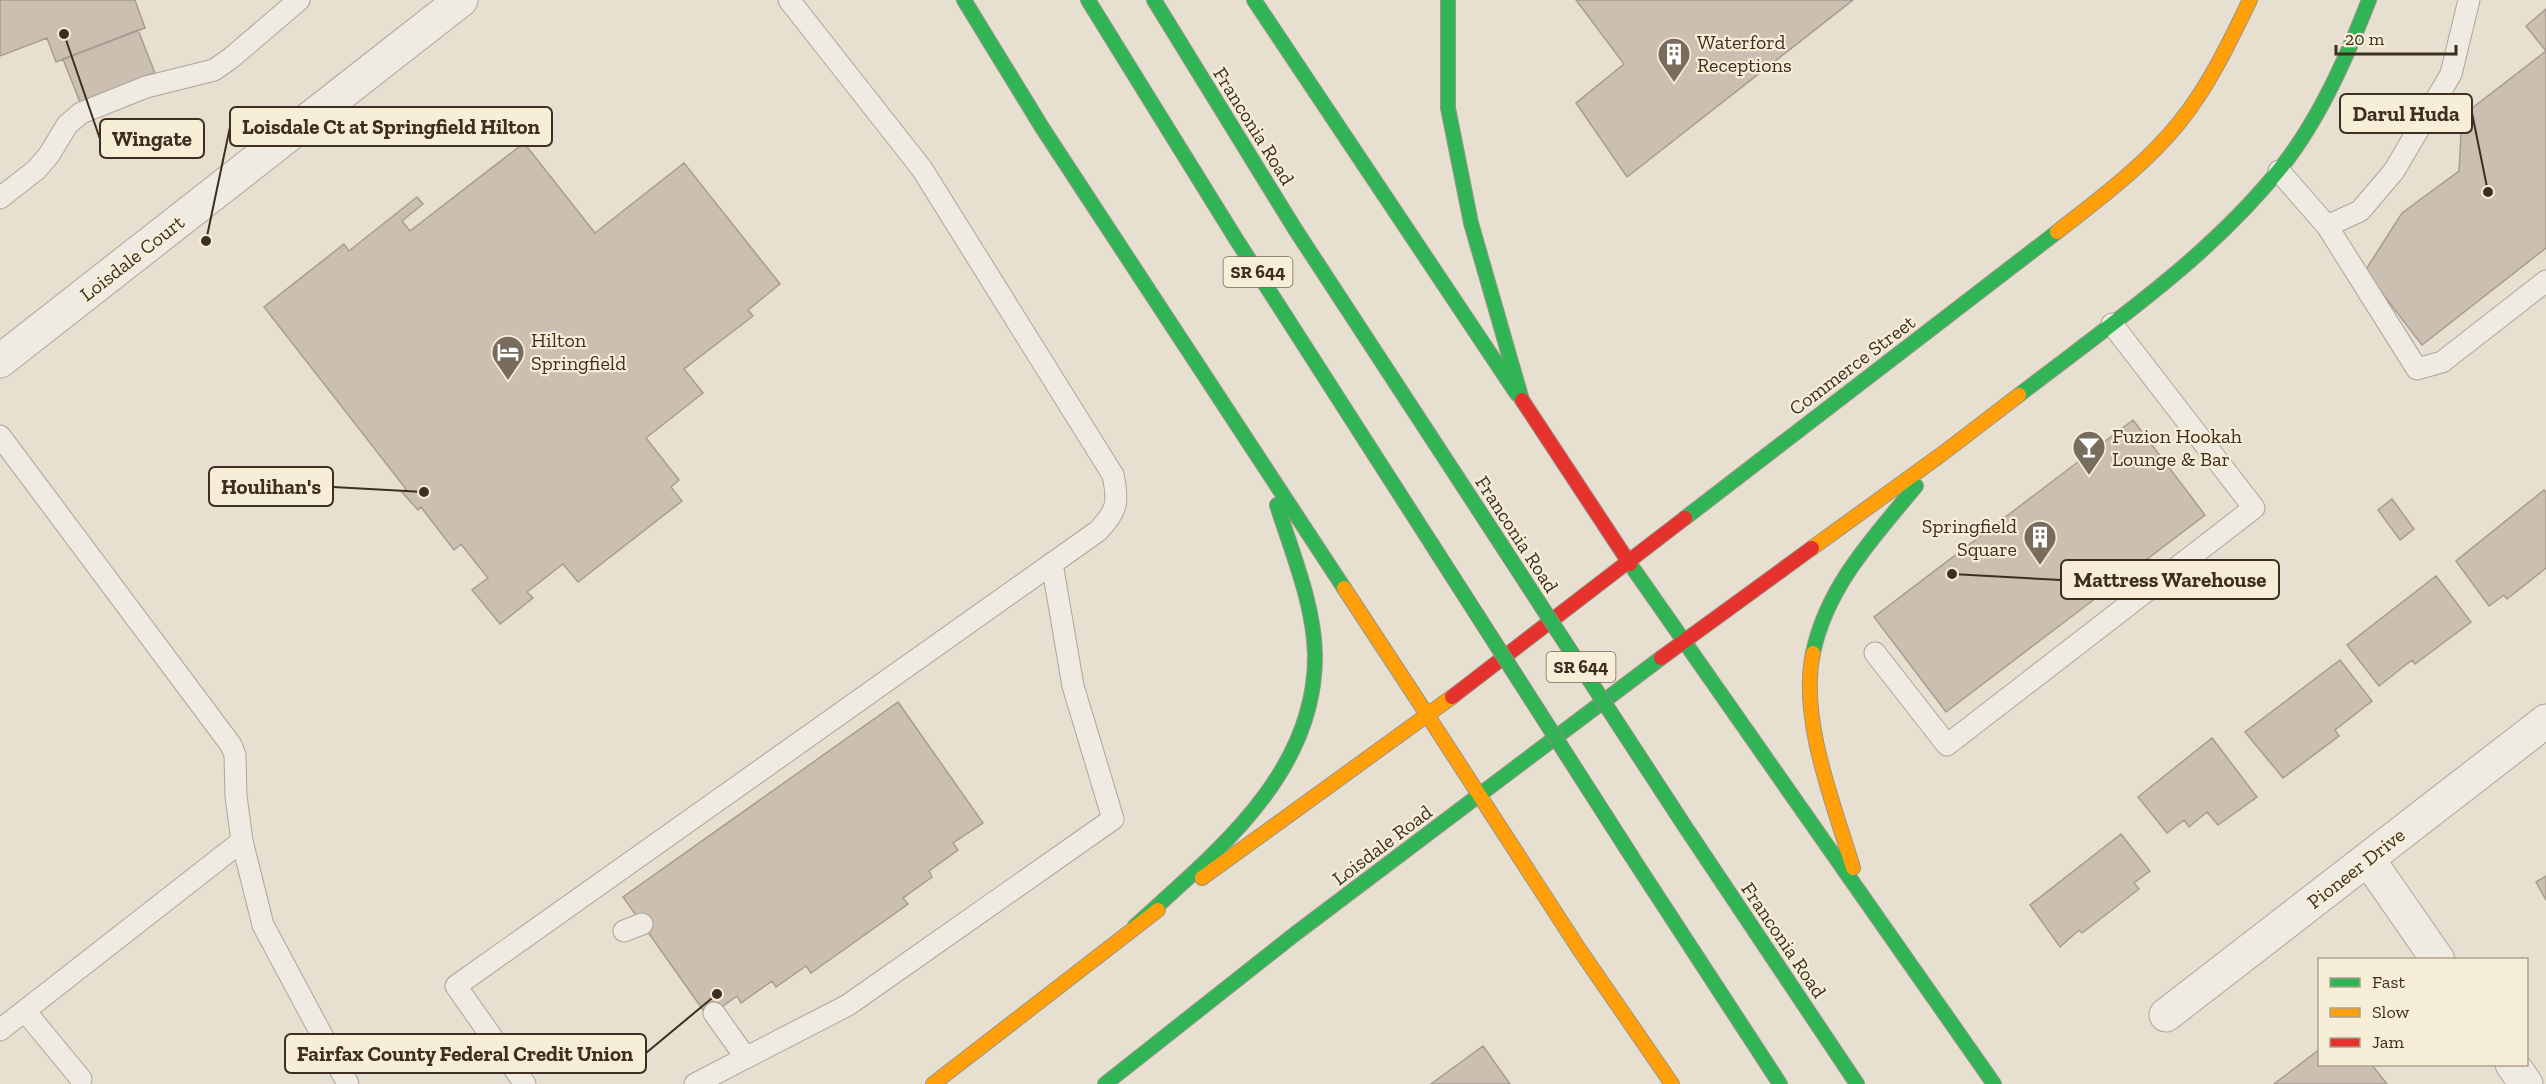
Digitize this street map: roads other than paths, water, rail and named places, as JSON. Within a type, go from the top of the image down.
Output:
[{"type":"main road","points":[[964,0],[1043,129],[1579,949],[1672,1084]]},
{"type":"main road","name":"SR 644","points":[[1088,0],[1236,239],[1780,1084]]},
{"type":"main road","name":"Franconia Road","points":[[1154,0],[1295,229],[1684,825],[1857,1084]]},
{"type":"main road","points":[[1254,0],[1628,561],[1994,1084]]},
{"type":"main road","points":[[1448,0],[1448,108],[1472,223],[1522,400]]},
{"type":"main road","name":"Commerce Street","points":[[1428,716],[2084,212],[2124,178],[2189,110],[2227,49],[2250,0]]},
{"type":"main road","points":[[1684,640],[1942,454],[2185,267],[2240,214],[2279,171],[2322,104],[2355,36],[2368,0]]},
{"type":"main road","points":[[1862,896],[1823,766],[1812,716],[1811,666],[1817,632],[1833,597],[1856,562],[1942,454]]},
{"type":"main road","points":[[1135,926],[1220,848],[1253,812],[1279,775],[1302,733],[1308,713],[1315,673],[1310,614],[1266,469]]},
{"type":"main road","name":"Loisdale Road","points":[[1105,1084],[1295,934],[1481,796],[1684,640]]},
{"type":"main road","points":[[933,1084],[1135,926],[1428,716]]},
{"type":"street","name":"Loisdale Court","points":[[0,361],[461,0]]},
{"type":"street","name":"Pioneer Drive","points":[[2166,1015],[2546,721]]},
{"type":"street","points":[[2368,859],[2437,958]]},
{"type":"street","points":[[2513,1066],[2526,1084]]},
{"type":"lane","points":[[0,198],[36,170],[49,155],[67,125],[81,113],[146,87],[214,70],[299,0]]},
{"type":"lane","points":[[525,1084],[456,986],[1098,531],[1116,508],[1118,494],[1113,475],[922,170],[789,0]]},
{"type":"lane","points":[[2326,226],[2360,211],[2394,171],[2451,74],[2469,0]]},
{"type":"lane","points":[[2279,171],[2326,226],[2417,369],[2442,362],[2546,281]]},
{"type":"lane","points":[[1875,653],[1947,745],[2254,508],[2112,324]]},
{"type":"lane","points":[[0,436],[231,745],[235,755],[236,796],[243,841],[263,925],[348,1084]]},
{"type":"lane","points":[[695,1084],[848,1005],[1113,819],[1073,686],[1052,563]]},
{"type":"lane","points":[[0,1030],[243,841]]},
{"type":"lane","points":[[25,1011],[81,1079]]},
{"type":"lane","points":[[714,1013],[746,1058]]},
{"type":"place","name":"Wingate","points":[[64,34]]},
{"type":"place","name":"Waterford Receptions","points":[[1674,83]]},
{"type":"place","name":"Darul Huda","points":[[2488,192]]},
{"type":"place","name":"Loisdale Ct at Springfield Hilton","points":[[206,241]]},
{"type":"place","name":"Hilton Springfield","points":[[508,381]]},
{"type":"place","name":"Fuzion Hookah Lounge & Bar","points":[[2089,476]]},
{"type":"place","name":"Houlihan's","points":[[424,492]]},
{"type":"place","name":"Springfield Square","points":[[2040,566]]},
{"type":"place","name":"Mattress Warehouse","points":[[1952,574]]},
{"type":"place","name":"Fairfax County Federal Credit Union","points":[[717,994]]}]
